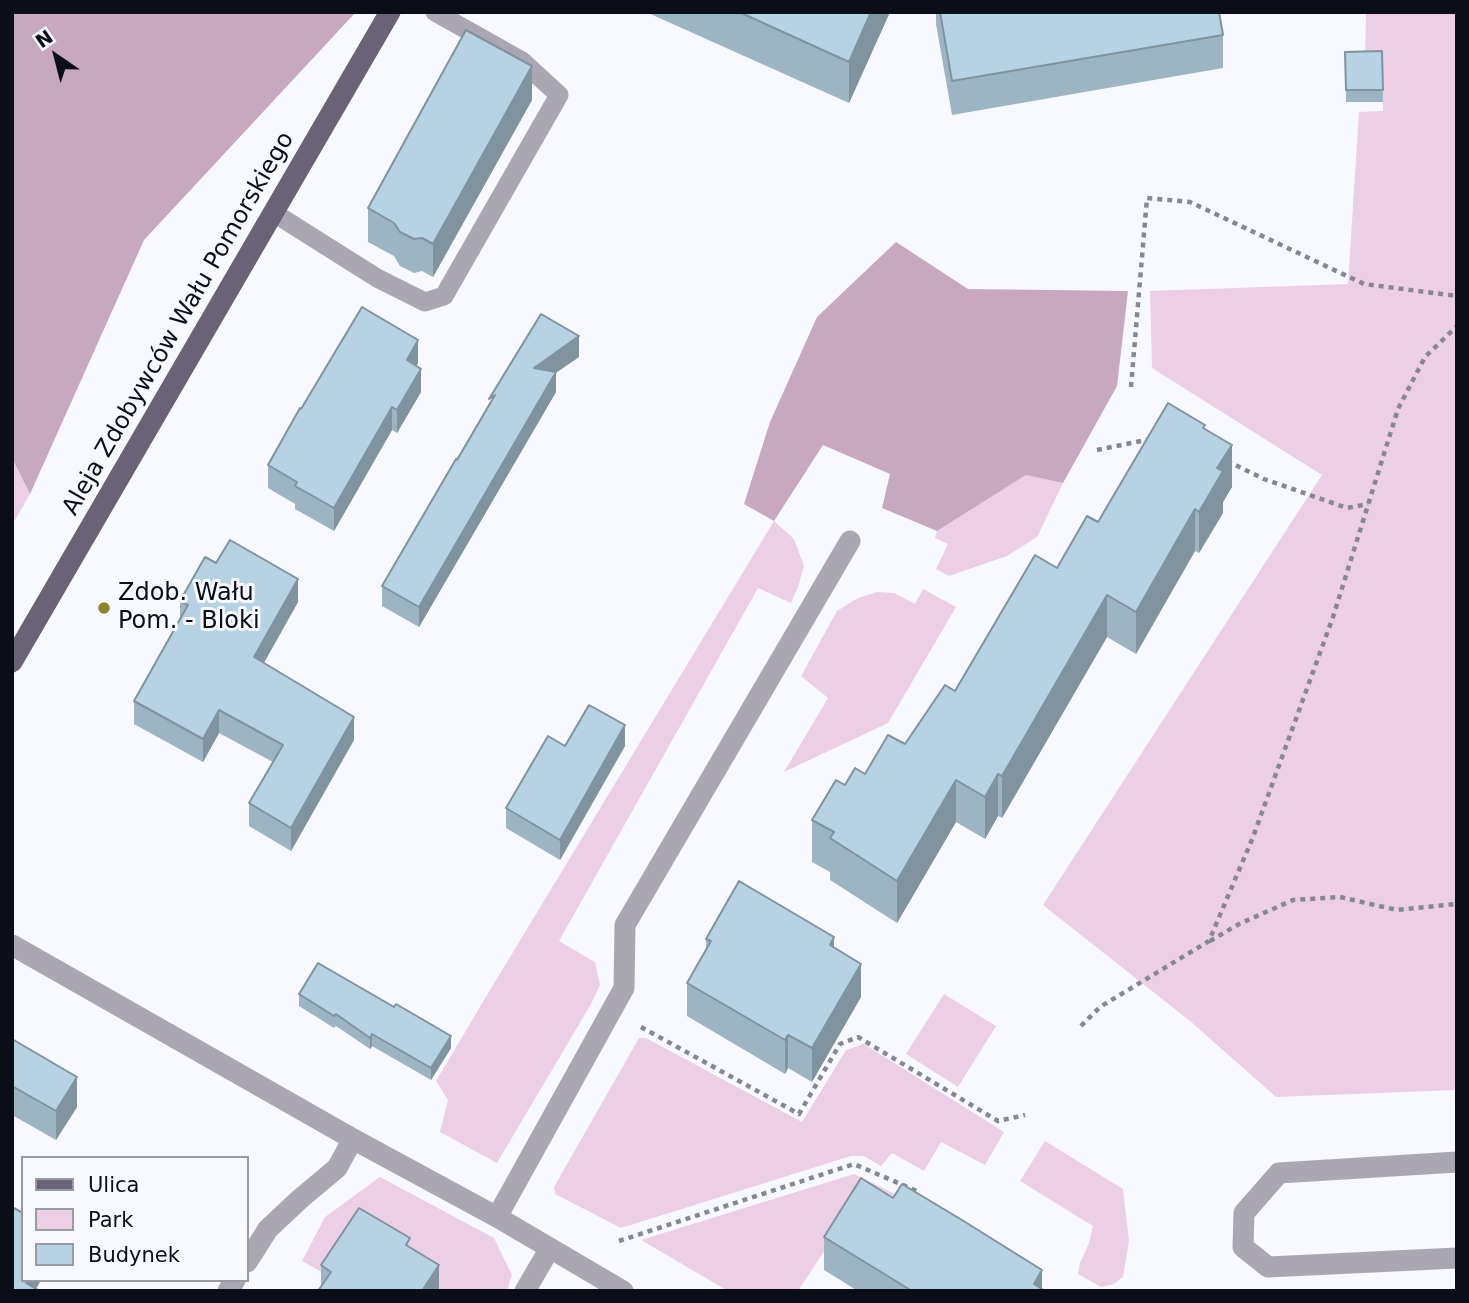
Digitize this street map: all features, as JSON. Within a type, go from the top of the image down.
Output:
[{"type":"main road","name":"Aleja Zdobywców Wału Pomorskiego","points":[[12,662],[390,12]]},
{"type":"street","points":[[497,1217],[624,988],[625,925],[850,541]]},
{"type":"street","points":[[12,944],[354,1139],[497,1217],[623,1291]]},
{"type":"street","points":[[248,1260],[268,1229],[337,1168],[354,1139]]},
{"type":"street","points":[[1457,1162],[1279,1173],[1244,1213],[1243,1247],[1268,1267],[1457,1258]]},
{"type":"street","points":[[525,1291],[550,1248]]},
{"type":"lane","points":[[274,213],[377,278],[425,302],[443,296],[559,95],[522,61],[435,12]]},
{"type":"path","points":[[1131,387],[1147,198],[1191,202],[1364,284],[1457,296]]},
{"type":"path","points":[[1209,941],[1253,837],[1333,617],[1398,410],[1425,357],[1457,326]]},
{"type":"path","points":[[1097,450],[1161,437]]},
{"type":"path","points":[[1219,457],[1264,479],[1347,508],[1368,504]]},
{"type":"path","points":[[1081,1026],[1100,1007],[1209,941],[1239,924],[1293,900],[1340,897],[1397,910],[1457,904]]},
{"type":"path","points":[[612,1010],[799,1114],[840,1044],[858,1037],[998,1121],[1025,1115]]},
{"type":"path","points":[[620,1241],[854,1164],[919,1192]]},
{"type":"green space","points":[[1366,12],[1457,12],[1457,1090],[1276,1097],[1190,1021],[1043,905],[1322,475],[1152,368],[1150,291],[1348,284],[1359,112],[1383,111],[1382,63],[1365,63]]},
{"type":"green space","points":[[12,458],[30,494],[12,525]]},
{"type":"green space","points":[[1026,475],[1063,483],[1037,537],[1007,556],[949,576],[936,569],[948,544],[935,538],[937,531]]},
{"type":"green space","points":[[774,521],[794,539],[804,566],[798,587],[791,603],[758,588],[559,941],[595,962],[600,985],[497,1163],[440,1132],[448,1100],[436,1081]]},
{"type":"green space","points":[[923,589],[956,607],[888,723],[784,772],[828,698],[801,676],[837,611],[858,598],[877,592],[894,593],[915,604]]},
{"type":"green space","points":[[944,994],[996,1026],[958,1087],[906,1054]]},
{"type":"green space","points":[[639,1038],[646,1038],[802,1122],[846,1050],[864,1044],[1004,1132],[985,1165],[941,1142],[924,1171],[892,1153],[881,1166],[864,1156],[851,1156],[621,1228],[555,1194],[554,1187]]},
{"type":"green space","points":[[1045,1141],[1123,1189],[1129,1241],[1123,1277],[1114,1284],[1101,1287],[1078,1274],[1093,1226],[1020,1181]]},
{"type":"green space","points":[[854,1174],[897,1195],[882,1213],[857,1201],[798,1291],[728,1291],[641,1240]]},
{"type":"green space","points":[[380,1177],[494,1238],[512,1275],[507,1291],[427,1291],[334,1279],[302,1261],[325,1217]]},
{"type":"shaded area","points":[[12,12],[356,12],[144,240],[30,494],[12,458]]},
{"type":"shaded area","points":[[896,242],[968,289],[1128,291],[1117,386],[1063,483],[1026,475],[937,531],[882,508],[890,474],[823,445],[774,521],[744,504],[770,422],[817,317]]},
{"type":"building","points":[[739,12],[871,12],[849,62]]},
{"type":"building","points":[[940,12],[1219,12],[1223,35],[952,81]]},
{"type":"building","points":[[466,30],[532,66],[433,244],[400,232],[394,223],[368,208]]},
{"type":"building","points":[[1382,51],[1383,90],[1346,90],[1345,52]]},
{"type":"building","points":[[362,307],[418,340],[407,360],[421,369],[397,410],[392,407],[334,508],[295,486],[297,482],[268,465]]},
{"type":"building","points":[[541,314],[579,336],[534,368],[556,372],[419,607],[382,586]]},
{"type":"building","points":[[1168,403],[1232,445],[1217,468],[1223,471],[1199,512],[1195,509],[1136,612],[1107,595],[1002,776],[998,774],[985,797],[956,780],[897,881],[830,838],[834,832],[812,820],[836,780],[845,785],[855,768],[865,774],[888,735],[905,744],[945,685],[955,691],[1035,555],[1057,568],[1087,516],[1098,522]]},
{"type":"building","points":[[230,540],[298,579],[254,657],[354,717],[291,828],[249,803],[283,745],[219,710],[203,739],[134,701],[188,605],[180,601],[205,557],[216,563]]},
{"type":"building","points":[[589,705],[625,725],[560,840],[506,808],[548,736],[565,746]]},
{"type":"building","points":[[739,881],[834,937],[830,945],[861,964],[812,1048],[788,1035],[785,1040],[687,983],[711,941],[706,939]]},
{"type":"building","points":[[318,963],[451,1036],[431,1068],[372,1034],[370,1038],[336,1014],[334,1016],[299,994]]},
{"type":"building","points":[[12,1039],[77,1077],[56,1111],[12,1086]]},
{"type":"building","points":[[861,1178],[893,1198],[902,1184],[962,1220],[1042,1270],[1034,1284],[1045,1291],[912,1291],[824,1237]]},
{"type":"building","points":[[12,1207],[21,1212],[21,1282],[27,1282],[38,1291],[12,1291]]},
{"type":"building","points":[[359,1208],[410,1238],[406,1245],[439,1265],[422,1291],[318,1291],[331,1272],[321,1265]]},
{"type":"place","name":"Zdob. Wału Pom. - Bloki","points":[[104,608]]}]
